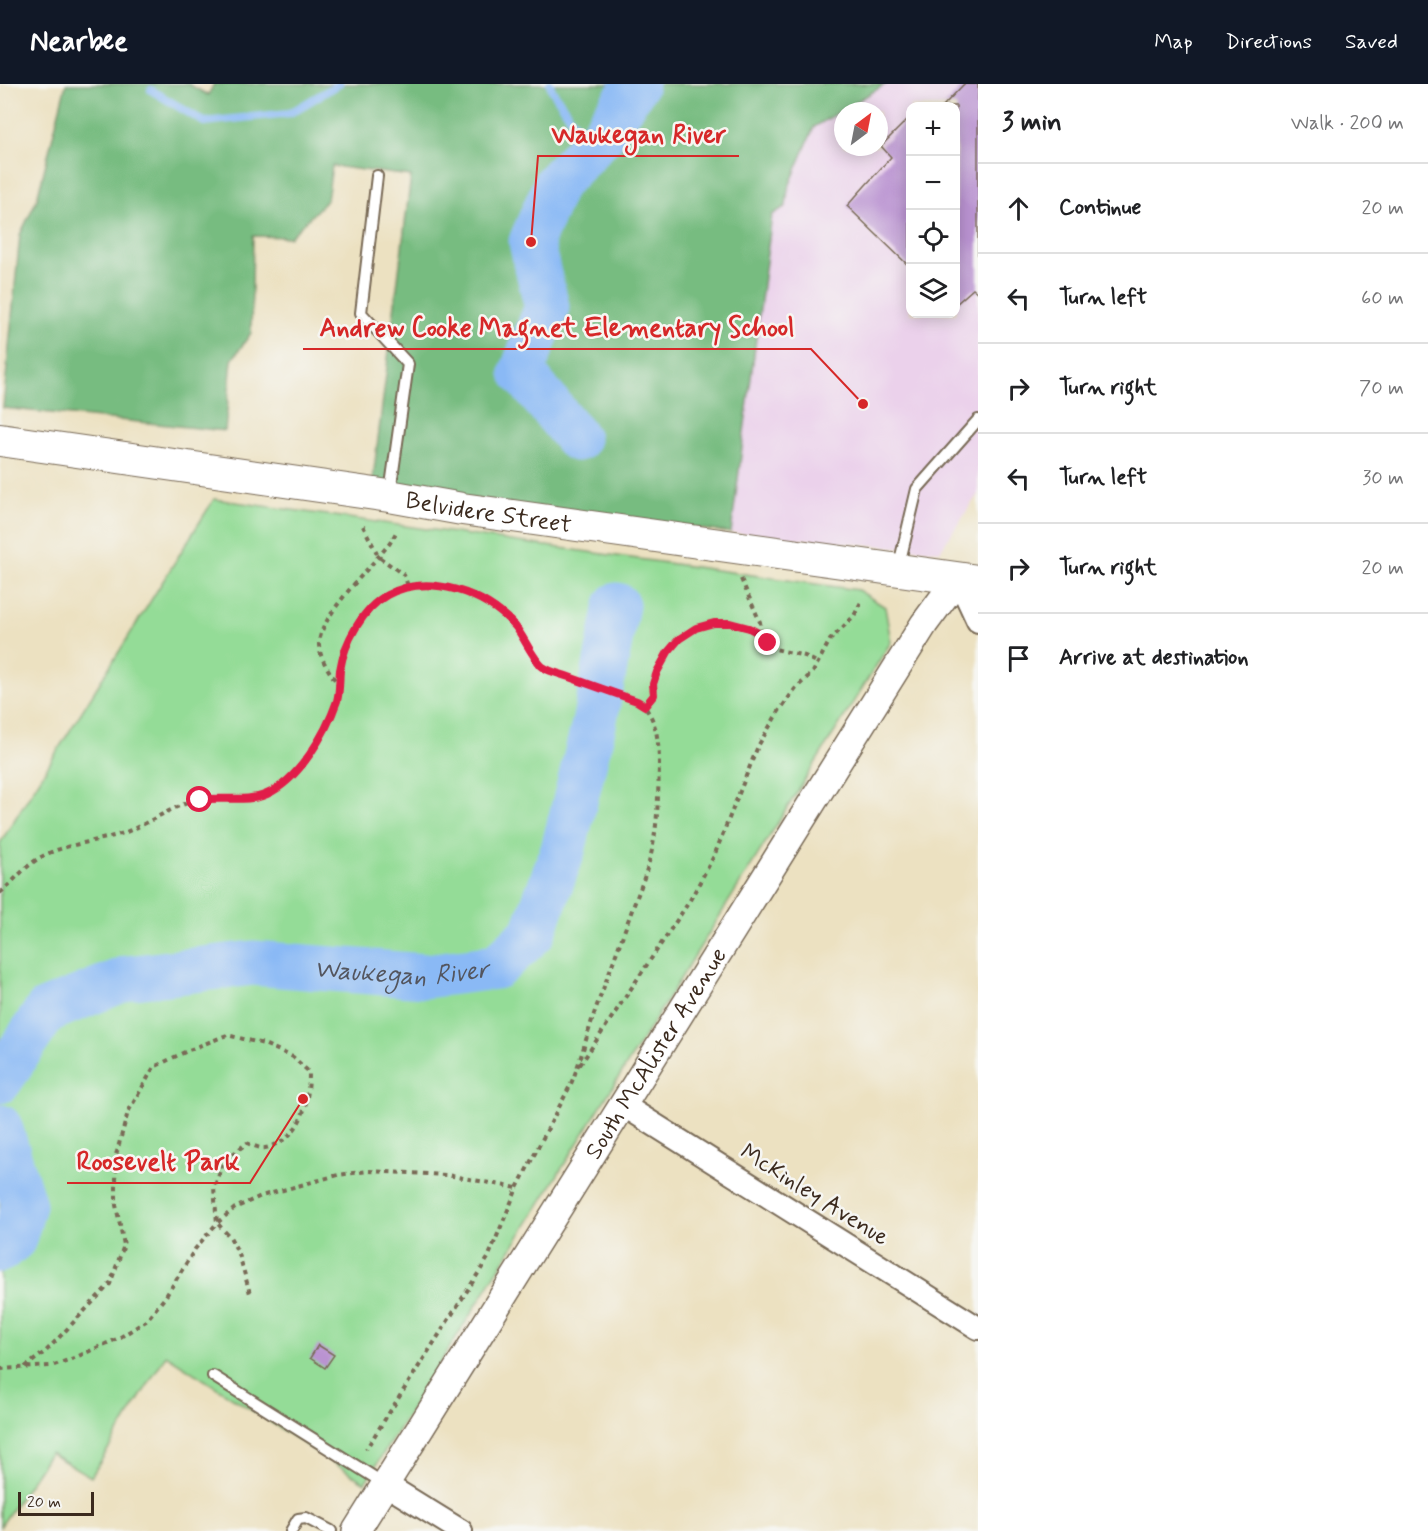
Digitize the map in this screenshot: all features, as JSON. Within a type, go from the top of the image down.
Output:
[{"type":"main road","name":"Belvidere Street","points":[[0,440],[389,496],[462,509],[968,580]]},
{"type":"street","points":[[968,580],[978,621]]},
{"type":"street","name":"South McAlister Avenue","points":[[356,1531],[924,624],[968,580]]},
{"type":"street","name":"McKinley Avenue","points":[[623,1105],[978,1328]]},
{"type":"street","points":[[385,1484],[461,1531]]},
{"type":"lane","points":[[376,176],[361,313],[408,364],[389,496]]},
{"type":"lane","points":[[898,570],[917,489],[978,420]]},
{"type":"lane","points":[[213,1376],[385,1484]]},
{"type":"lane","points":[[291,1531],[298,1519],[306,1518],[331,1531]]},
{"type":"path","points":[[363,526],[379,556],[404,575],[408,586]]},
{"type":"path","points":[[340,687],[322,657],[319,644],[322,630],[330,614],[390,543],[397,531]]},
{"type":"path","points":[[741,579],[760,622],[762,635]]},
{"type":"path","points":[[0,893],[42,856],[114,837],[184,804],[213,798],[257,797],[267,794],[289,780],[314,747],[336,702],[344,655],[360,621],[383,597],[408,586],[446,588],[484,601],[500,612],[516,628],[542,667],[637,701],[645,706],[652,719],[659,751],[658,808],[653,846],[645,876],[588,1031],[577,1070],[517,1188],[488,1258],[366,1449]]},
{"type":"path","points":[[577,1070],[689,902],[718,846],[758,746],[783,705],[795,689],[813,672],[830,640],[854,615],[861,602]]},
{"type":"path","points":[[645,706],[654,695],[653,684],[668,652],[679,639],[696,628],[714,623],[730,623],[749,628],[762,635],[775,649],[805,656],[818,663]]},
{"type":"path","points":[[25,1367],[46,1351],[110,1284],[124,1245],[116,1205],[116,1155],[128,1112],[154,1067],[227,1035],[264,1044],[293,1056],[309,1072],[307,1102],[302,1118],[291,1132],[281,1142],[265,1148],[247,1143],[224,1161],[214,1188],[217,1223],[230,1237],[239,1254],[251,1297]]},
{"type":"path","points":[[0,1369],[51,1366],[119,1338],[146,1321],[166,1296],[195,1249],[217,1223],[235,1208],[261,1196],[338,1175],[368,1171],[447,1175],[517,1188]]},
{"type":"shaded area","points":[[886,84],[978,84],[978,494],[940,551],[731,533],[772,214],[786,206],[788,189],[814,127],[834,115],[834,156],[888,156],[888,102],[856,102]]},
{"type":"green space","points":[[66,84],[188,84],[208,95],[214,84],[886,84],[856,102],[834,102],[834,115],[814,127],[788,189],[786,206],[772,215],[731,533],[372,486],[411,176],[332,166],[327,200],[290,237],[253,236],[251,333],[232,360],[225,431],[3,408],[20,235],[37,199]]},
{"type":"green space","points":[[214,499],[858,590],[885,607],[891,642],[365,1483],[166,1355],[91,1477],[50,1453],[0,1527],[0,843]]},
{"type":"building","points":[[964,84],[978,84],[978,293],[973,289],[960,300],[960,102],[947,102]]},
{"type":"building","points":[[906,121],[906,263],[847,206],[891,157],[888,154],[888,139]]},
{"type":"building","points":[[318,1345],[334,1355],[325,1368],[310,1358]]},
{"type":"waterway","points":[[151,90],[204,122],[290,113],[339,84]]},
{"type":"waterway","points":[[550,84],[590,147]]},
{"type":"waterway","name":"Waukegan River","points":[[577,439],[522,372],[547,307],[531,242],[556,183],[603,134],[636,84]]},
{"type":"waterway","name":"Waukegan River","points":[[0,1081],[46,1011],[127,978],[253,963],[425,976],[496,967],[533,933],[563,850],[594,724],[617,605]]},
{"type":"waterway","name":"Waukegan River","points":[[0,1127],[24,1205],[14,1239],[0,1250]]},
{"type":"place","name":"Waukegan River","points":[[531,242]]},
{"type":"place","name":"Andrew Cooke Magnet Elementary School","points":[[863,404]]},
{"type":"place","name":"Roosevelt Park","points":[[303,1099]]},
{"type":"route","points":[[200,800],[257,797],[267,794],[289,780],[314,747],[324,729],[336,702],[344,655],[360,621],[383,597],[408,586],[446,588],[484,601],[500,612],[516,628],[542,667],[637,701],[645,706],[654,695],[653,684],[668,652],[679,639],[696,628],[714,623],[730,623],[749,628],[762,635],[768,643]]}]
